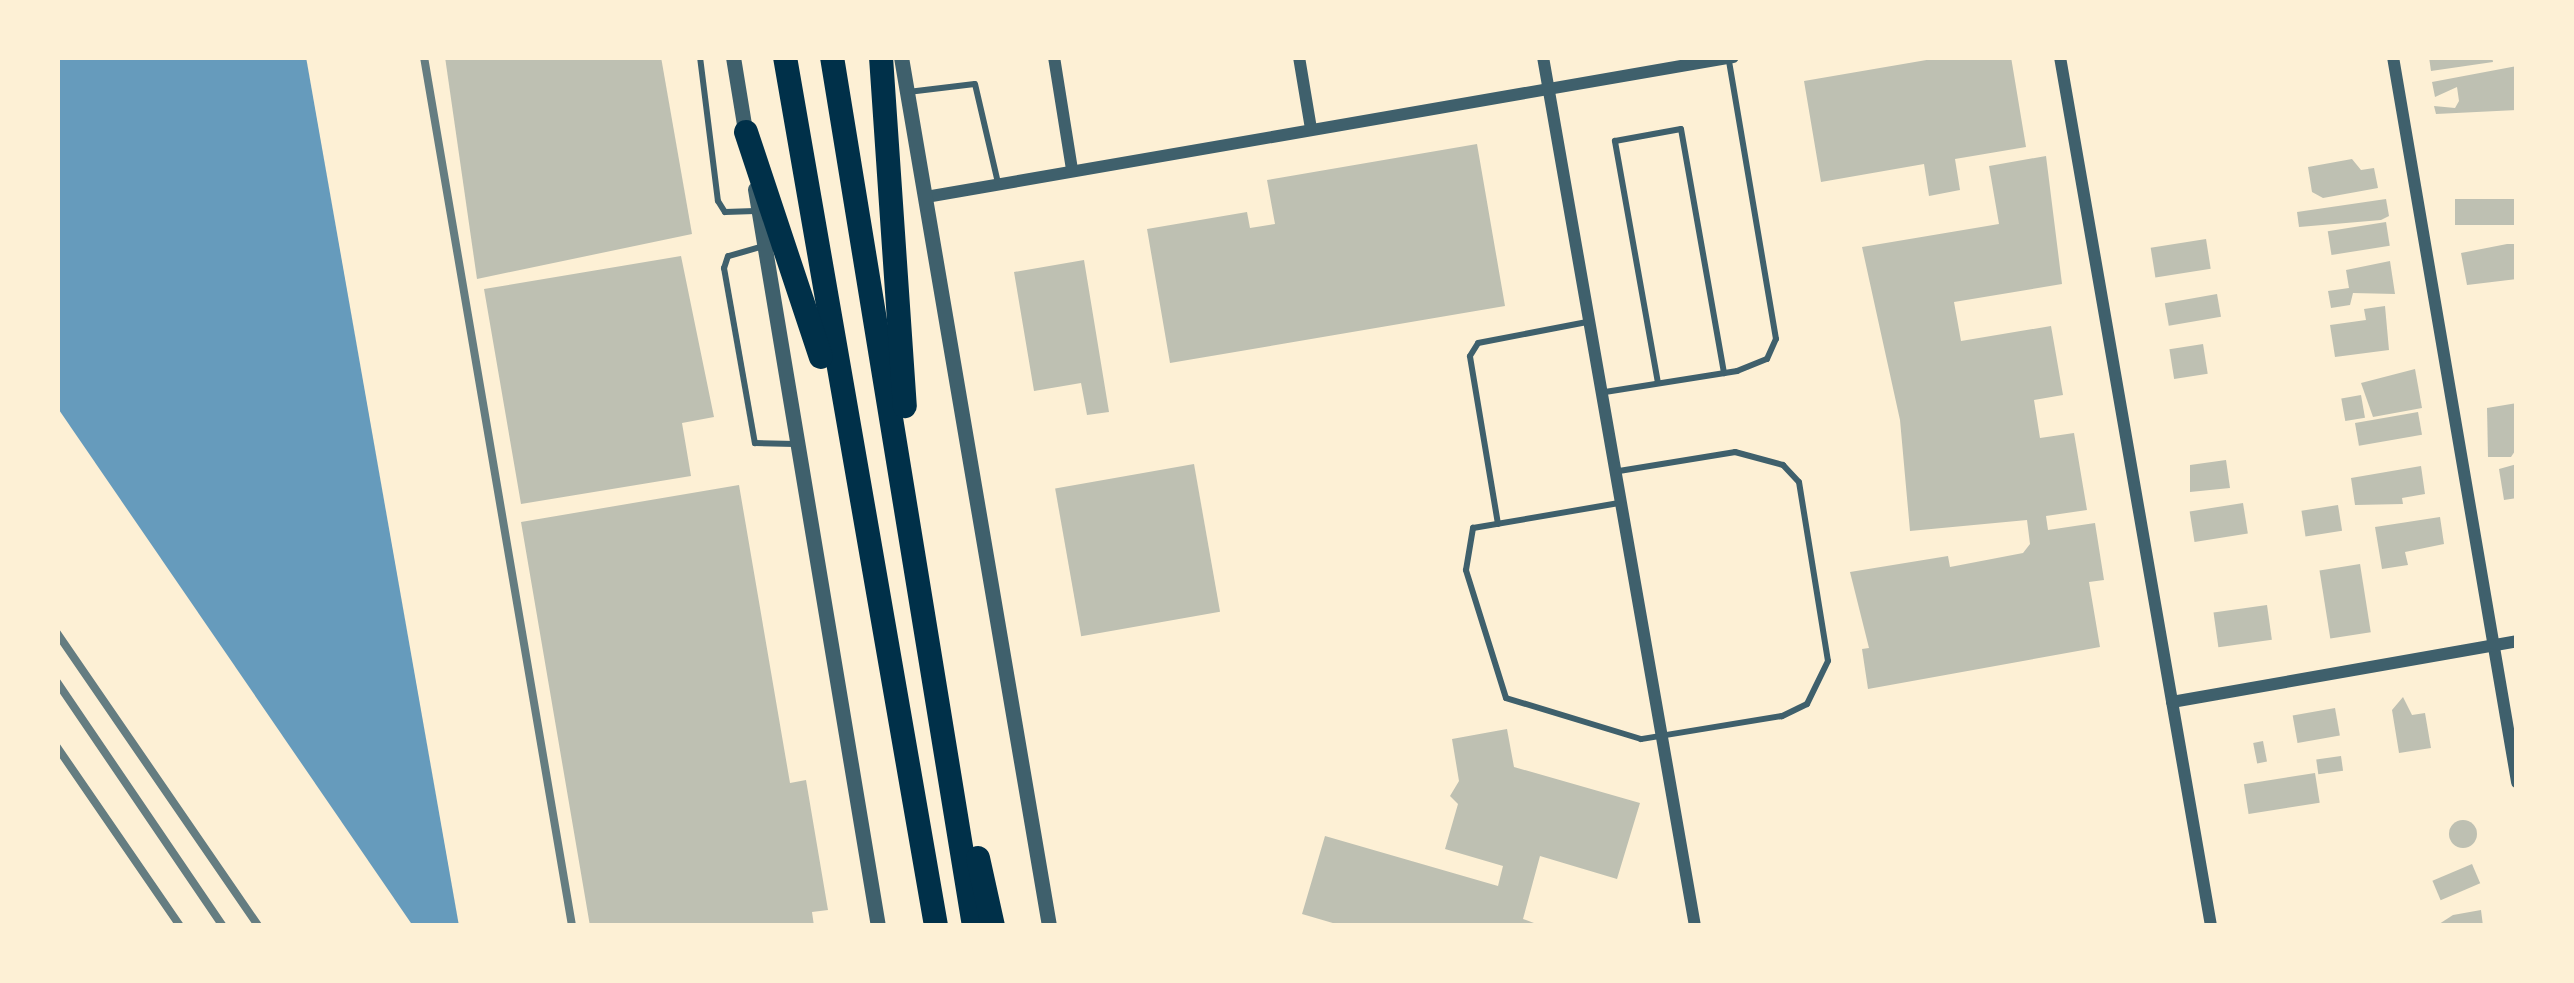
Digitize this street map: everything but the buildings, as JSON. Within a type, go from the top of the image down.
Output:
[{"type":"highway","points":[[785,57],[932,926]]},
{"type":"highway","points":[[832,57],[974,926]]},
{"type":"highway","points":[[881,57],[915,546]]},
{"type":"highway","points":[[746,132],[781,219],[856,478]]},
{"type":"highway","points":[[935,671],[993,926]]},
{"type":"street","points":[[733,57],[878,926]]},
{"type":"street","points":[[901,57],[1049,926]]},
{"type":"street","points":[[1054,57],[1072,169]]},
{"type":"street","points":[[1299,57],[1311,129]]},
{"type":"street","points":[[1544,57],[1695,926]]},
{"type":"street","points":[[926,196],[1730,57]]},
{"type":"street","points":[[2060,57],[2211,926]]},
{"type":"street","points":[[2393,57],[2517,782]]},
{"type":"street","points":[[2172,702],[2517,640]]},
{"type":"lane","points":[[700,57],[718,201],[739,215],[759,211]]},
{"type":"lane","points":[[1605,392],[1724,373],[1767,358],[1776,340],[1730,57]]},
{"type":"lane","points":[[907,92],[974,84],[998,183]]},
{"type":"lane","points":[[1658,383],[1615,141],[1681,129],[1724,373]]},
{"type":"lane","points":[[765,246],[724,262],[749,423],[755,443],[798,444]]},
{"type":"lane","points":[[1498,524],[1470,356],[1478,343],[1592,321]]},
{"type":"lane","points":[[1619,471],[1759,456],[1783,465],[1806,500],[1828,662],[1820,686],[1782,716],[1641,739],[1506,698],[1466,570],[1473,528],[1624,502]]},
{"type":"water","points":[[57,57],[306,57],[459,926],[413,926],[57,407]]},
{"type":"railway","points":[[424,57],[572,926]]},
{"type":"railway","points":[[57,633],[258,926]]},
{"type":"railway","points":[[57,682],[223,926]]},
{"type":"railway","points":[[57,747],[180,926]]}]
